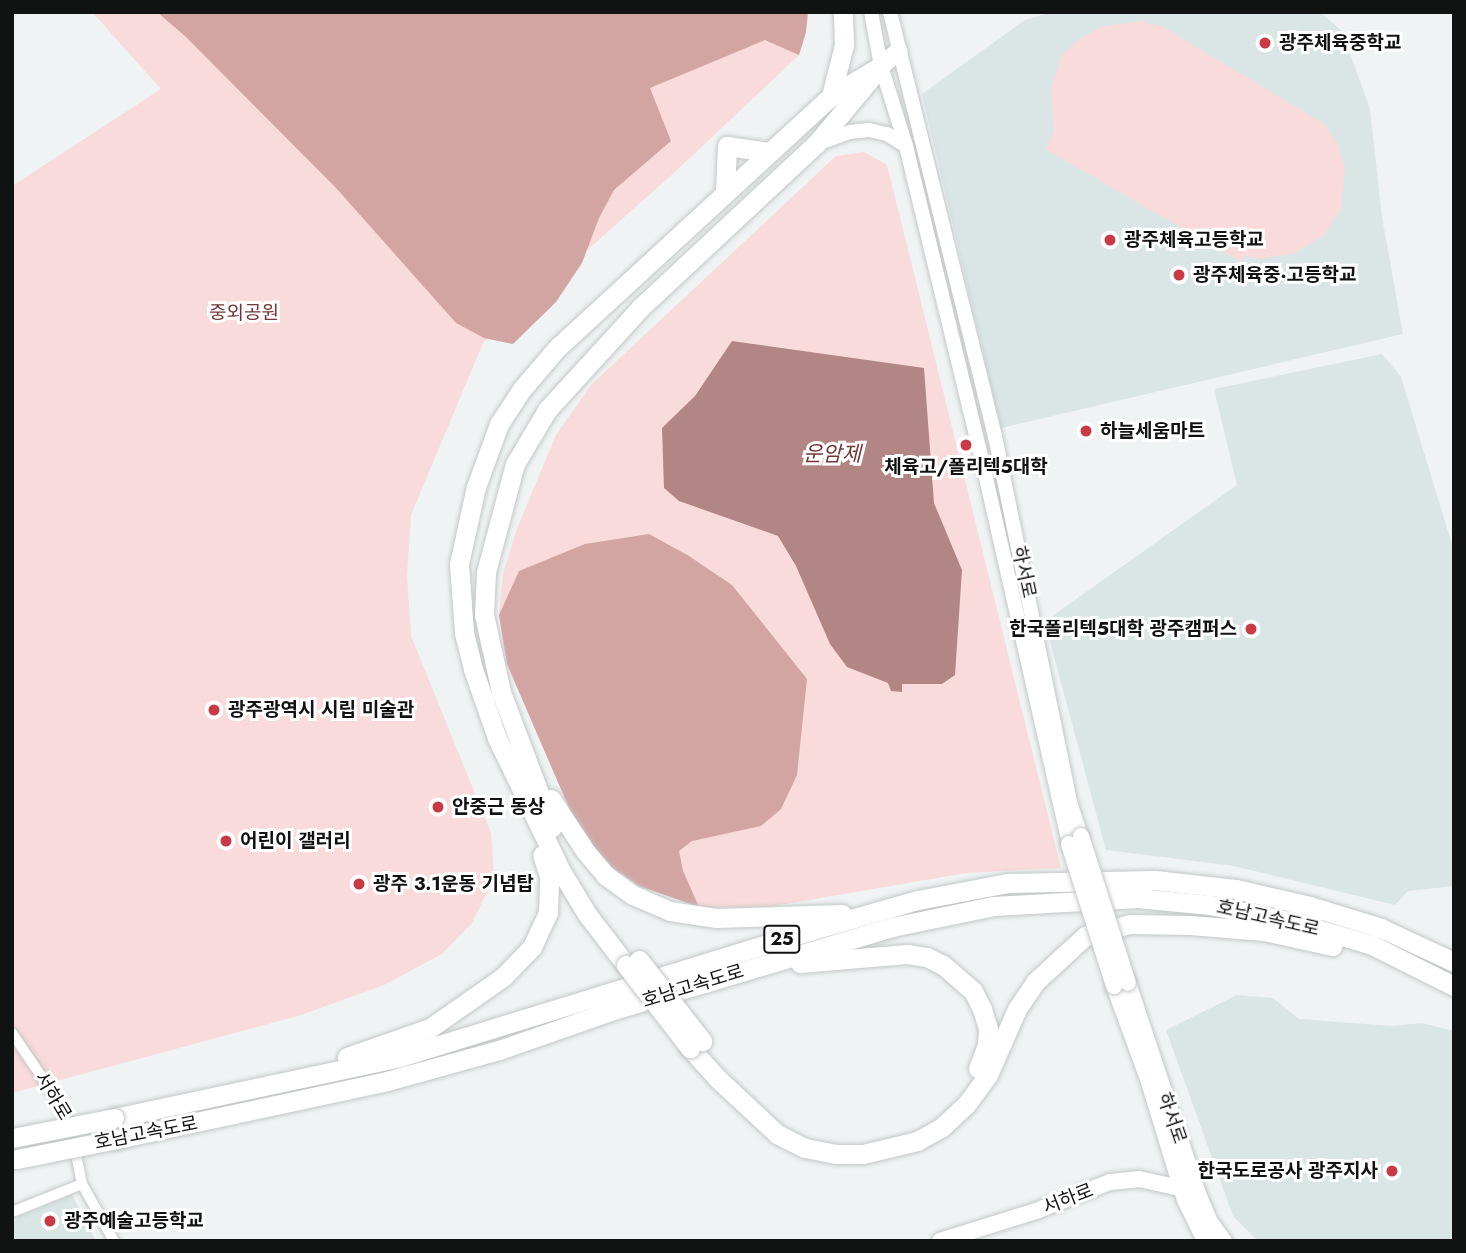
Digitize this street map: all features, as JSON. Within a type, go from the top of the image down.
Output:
[{"type":"highway","points":[[831,96],[844,45],[843,12]]},
{"type":"highway","points":[[253,1091],[293,1071],[372,1050],[430,1028],[503,977],[533,947],[548,913],[549,876],[473,669],[460,596],[459,564],[481,475],[499,424],[557,348],[831,96],[881,66]]},
{"type":"highway","points":[[632,962],[572,866],[548,819],[524,748],[501,692],[484,615],[486,572],[515,464],[547,410],[641,307],[816,144],[881,66]]},
{"type":"highway","points":[[725,191],[727,146],[769,152]]},
{"type":"highway","points":[[524,748],[560,814],[586,852],[605,875],[633,895],[670,911],[716,918],[871,913]]},
{"type":"highway","points":[[513,775],[561,871],[587,914],[632,962],[696,1044],[777,1134],[805,1148],[835,1154],[863,1154],[917,1141],[942,1127],[967,1105],[988,1075],[1017,1009],[1035,982],[1085,936],[1130,924],[1190,925],[1264,931],[1318,942],[1454,989]]},
{"type":"highway","name":"호남고속도로","points":[[12,1138],[253,1091],[400,1057],[871,913],[918,900],[1008,883],[1155,880],[1236,890],[1310,906],[1381,928],[1454,962]]},
{"type":"highway","name":"호남고속도로","points":[[15,1160],[387,1081],[499,1050],[617,1009],[892,926],[993,906],[1069,899],[1138,898],[1210,905],[1298,923],[1372,946],[1454,989]]},
{"type":"highway","points":[[696,1044],[789,1127],[822,1141],[850,1144],[882,1143],[929,1124],[960,1097],[982,1063],[988,1029],[973,991],[960,978],[927,957],[906,954],[757,967]]},
{"type":"main road","points":[[881,66],[899,51]]},
{"type":"main road","name":"하서로","points":[[1075,840],[1181,1186],[1205,1241]]},
{"type":"main road","name":"하서로","points":[[1121,984],[1198,1194],[1210,1222],[1224,1241]]},
{"type":"main road","name":"서하로","points":[[940,1241],[1036,1212],[1110,1182],[1139,1179],[1181,1186],[1198,1194]]},
{"type":"street","name":"하서로","points":[[871,12],[881,66],[906,146],[1075,840]]},
{"type":"street","name":"하서로","points":[[890,12],[995,436],[1070,802],[1075,840]]},
{"type":"street","points":[[816,144],[850,132],[869,130],[887,134],[906,146]]},
{"type":"street","name":"서하로","points":[[12,1033],[71,1126],[82,1184],[114,1241]]},
{"type":"street","points":[[12,1212],[82,1184]]},
{"type":"shaded area","points":[[157,12],[808,12],[806,32],[799,55],[765,40],[650,88],[671,141],[614,190],[599,218],[582,263],[556,302],[513,344],[484,338],[456,323],[337,189],[186,37]]},
{"type":"shaded area","name":"광주체육중·고등학교","points":[[1052,12],[1320,12],[1342,31],[1370,109],[1382,217],[1403,334],[1001,428],[922,94],[1025,20]]},
{"type":"shaded area","name":"한국폴리텍5대학 광주캠퍼스","points":[[1382,354],[1401,377],[1454,551],[1454,886],[1408,891],[1395,905],[1234,866],[1106,850],[1049,638],[1048,619],[1237,485],[1214,389]]},
{"type":"shaded area","points":[[649,534],[689,556],[732,585],[807,679],[797,775],[781,809],[761,826],[692,841],[679,851],[683,871],[699,907],[639,886],[603,861],[573,817],[507,664],[499,615],[519,571],[585,544]]},
{"type":"shaded area","name":"한국도로공사 광주지사","points":[[1237,995],[1273,998],[1299,1019],[1392,1026],[1422,1023],[1454,1031],[1454,1241],[1258,1241],[1233,1216],[1166,1030]]},
{"type":"shaded area","name":"광주예술고등학교","points":[[72,1195],[96,1241],[12,1241],[12,1225],[18,1217]]},
{"type":"green space","name":"중외공원","points":[[92,12],[808,12],[806,32],[799,55],[677,170],[483,343],[411,515],[407,576],[411,636],[491,833],[494,878],[472,923],[442,954],[384,985],[298,1016],[12,1093],[12,186],[161,89]]},
{"type":"green space","points":[[1141,21],[1163,27],[1323,123],[1338,144],[1345,169],[1341,209],[1324,235],[1295,253],[1261,259],[1245,256],[1241,262],[1045,149],[1054,132],[1051,90],[1062,55],[1077,41],[1100,27]]},
{"type":"green space","points":[[864,152],[887,165],[1061,868],[966,873],[768,907],[699,907],[639,886],[573,817],[505,660],[499,615],[503,574],[516,531],[556,435],[591,385],[836,156]]},
{"type":"water","name":"운암제","points":[[732,341],[924,368],[934,503],[962,570],[955,675],[942,684],[902,684],[902,692],[891,691],[888,683],[847,667],[830,644],[796,566],[778,536],[679,501],[664,488],[662,428],[695,396]]},
{"type":"place","name":"광주체육중학교","points":[[1265,43]]},
{"type":"place","name":"광주체육고등학교","points":[[1110,240]]},
{"type":"place","name":"광주체육중·고등학교","points":[[1179,275]]},
{"type":"place","name":"하늘세움마트","points":[[1086,431]]},
{"type":"place","name":"체육고/폴리텍5대학","points":[[966,445]]},
{"type":"place","name":"한국폴리텍5대학 광주캠퍼스","points":[[1251,629]]},
{"type":"place","name":"광주광역시 시립 미술관","points":[[214,710]]},
{"type":"place","name":"안중근 동상","points":[[438,807]]},
{"type":"place","name":"어린이 갤러리","points":[[226,841]]},
{"type":"place","name":"광주 3.1운동 기념탑","points":[[359,884]]},
{"type":"place","name":"한국도로공사 광주지사","points":[[1392,1171]]},
{"type":"place","name":"광주예술고등학교","points":[[50,1221]]}]
